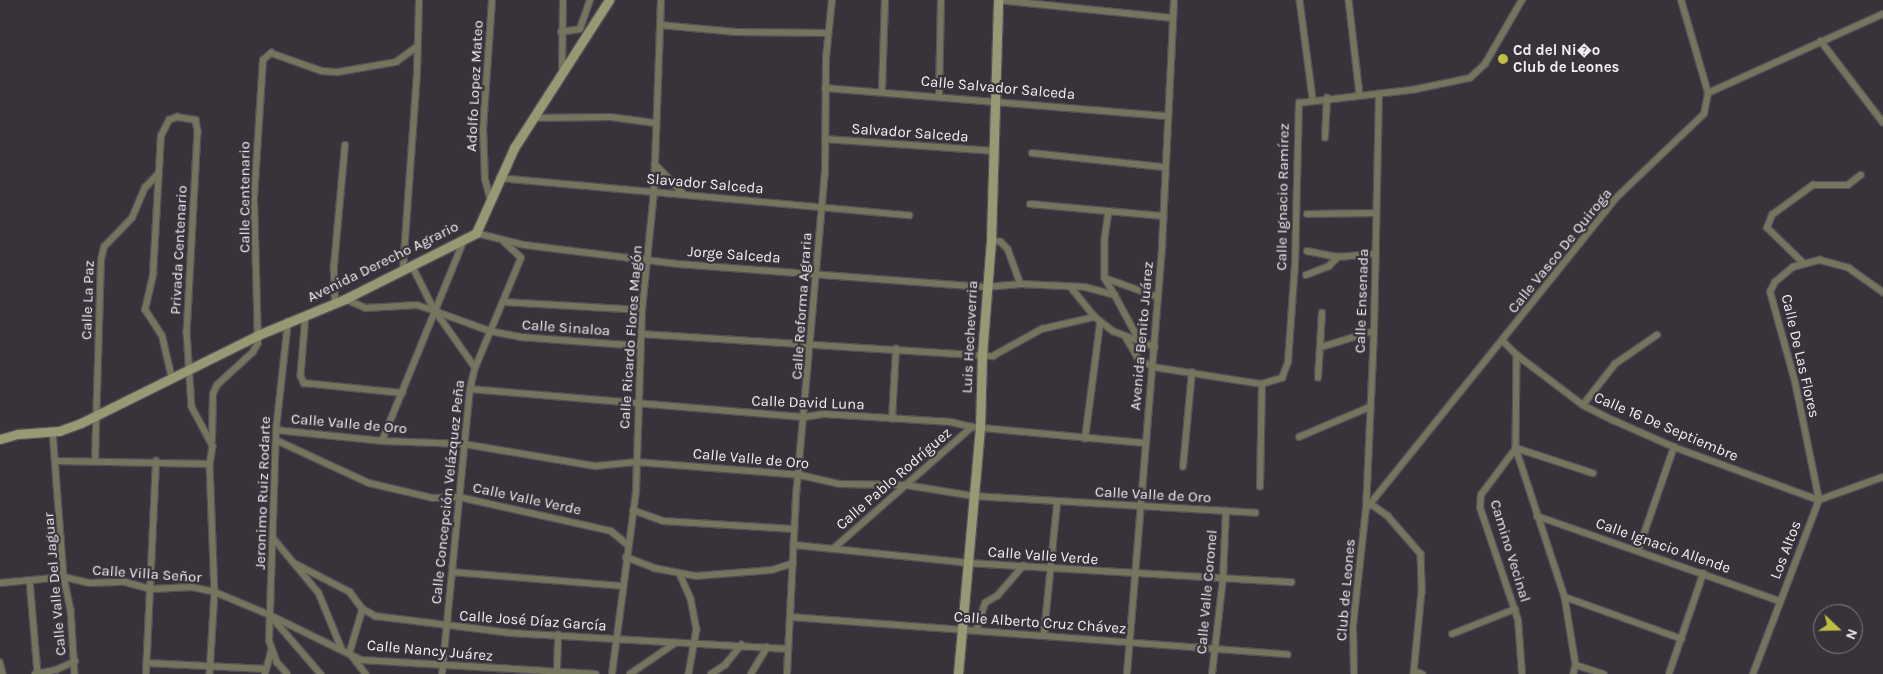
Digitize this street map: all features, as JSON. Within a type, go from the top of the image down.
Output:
[{"type":"street","points":[[419,0],[408,267],[474,368]]},
{"type":"street","name":"Adolfo Lopez Mateo","points":[[491,202],[485,180],[483,129],[492,0]]},
{"type":"street","points":[[562,72],[561,32],[563,0]]},
{"type":"street","points":[[580,29],[590,0]]},
{"type":"street","name":"Avenida Derecho Agrario","points":[[0,439],[18,434],[53,432],[98,416],[258,335],[346,299],[476,233],[491,202],[499,178],[533,118],[609,0]]},
{"type":"street","name":"Calle Ricardo Flores Magón","points":[[612,674],[633,510],[642,310],[654,191],[661,0]]},
{"type":"street","name":"Calle Reforma Agraria","points":[[787,674],[795,545],[794,529],[812,344],[815,274],[822,207],[827,33],[832,0]]},
{"type":"street","points":[[882,90],[885,0]]},
{"type":"street","points":[[939,95],[941,0]]},
{"type":"street","points":[[998,0],[1041,1],[1172,18]]},
{"type":"street","name":"Luis Hecheverria","points":[[958,674],[968,563],[976,427],[991,240],[997,101],[998,0]]},
{"type":"street","name":"Avenida Benito Juárez","points":[[1127,674],[1128,642],[1136,575],[1158,297],[1174,0]]},
{"type":"street","points":[[1300,0],[1313,99],[1379,94],[1470,78],[1485,64],[1522,0]]},
{"type":"street","points":[[1348,0],[1360,96]]},
{"type":"street","points":[[1681,0],[1708,93],[1881,15],[1883,22]]},
{"type":"street","points":[[660,24],[736,32],[827,33]]},
{"type":"street","points":[[561,32],[593,27]]},
{"type":"street","points":[[1821,41],[1883,122]]},
{"type":"street","name":"Calle Centenario","points":[[258,335],[254,199],[263,60],[271,53],[322,71],[338,72],[396,62],[417,47]]},
{"type":"street","name":"Calle Salvador Salceda","points":[[825,88],[882,90],[1168,116]]},
{"type":"street","name":"Calle Vasco De Quiroga","points":[[1369,506],[1614,200],[1700,120],[1707,107],[1708,93]]},
{"type":"street","name":"Calle Ensenada","points":[[1369,506],[1379,94]]},
{"type":"street","points":[[1325,138],[1327,98]]},
{"type":"street","name":"Calle Ignacio Ramírez","points":[[1262,384],[1282,378],[1288,362],[1296,265],[1297,112],[1302,101],[1313,99]]},
{"type":"street","name":"Privada Centenario","points":[[157,175],[160,136],[168,120],[177,117],[196,120],[198,131],[188,370],[192,407],[212,440]]},
{"type":"street","points":[[533,118],[611,117],[656,123]]},
{"type":"street","name":"Salvador Salceda","points":[[824,139],[994,151]]},
{"type":"street","points":[[335,303],[334,266],[345,145]]},
{"type":"street","points":[[1032,154],[1164,167]]},
{"type":"street","points":[[655,164],[684,194]]},
{"type":"street","points":[[157,175],[153,274],[144,310],[162,336],[172,379]]},
{"type":"street","name":"Calle La Paz","points":[[95,461],[98,416],[101,260],[104,247],[132,218],[145,188],[157,175]]},
{"type":"street","points":[[1803,263],[1768,228],[1772,215],[1813,185],[1848,185],[1861,175]]},
{"type":"street","name":"Slavador Salceda","points":[[499,178],[909,215]]},
{"type":"street","points":[[1030,204],[1162,216]]},
{"type":"street","points":[[1109,211],[1105,238],[1106,278],[1142,343]]},
{"type":"street","points":[[1307,214],[1376,213]]},
{"type":"street","name":"Jorge Salceda","points":[[476,233],[503,240],[647,259],[986,287],[1021,284],[1070,286],[1115,295]]},
{"type":"street","points":[[382,442],[465,238]]},
{"type":"street","name":"Calle Concepción Velázquez Peña","points":[[442,674],[445,627],[470,389],[474,368],[504,302],[521,258],[503,240]]},
{"type":"street","points":[[991,240],[1001,242],[1008,249],[1021,284]]},
{"type":"street","points":[[1307,251],[1338,257],[1376,254]]},
{"type":"street","points":[[1306,275],[1329,266],[1338,257]]},
{"type":"street","name":"Calle De Las Flores","points":[[1818,500],[1795,382],[1770,292],[1783,274],[1803,263],[1832,261],[1849,268],[1883,292]]},
{"type":"street","points":[[1106,278],[1158,297]]},
{"type":"street","points":[[1070,286],[1100,323],[1126,337],[1154,347]]},
{"type":"street","name":"Calle Sinaloa","points":[[346,299],[366,308],[417,305],[490,331],[520,337],[640,346]]},
{"type":"street","points":[[504,302],[642,310]]},
{"type":"street","points":[[1318,378],[1322,347],[1322,313]]},
{"type":"street","points":[[306,314],[301,376],[304,383],[402,393]]},
{"type":"street","points":[[641,334],[998,355],[1025,337],[1056,324],[1095,317]]},
{"type":"street","name":"Jeronimo Ruiz Rodarte","points":[[286,674],[277,663],[271,651],[270,615],[274,539],[276,430],[288,322]]},
{"type":"street","points":[[1085,439],[1100,323]]},
{"type":"street","points":[[1322,347],[1374,331]]},
{"type":"street","points":[[210,671],[215,592],[210,464],[213,394],[217,385],[257,347],[258,335]]},
{"type":"street","points":[[1582,404],[1615,364],[1657,335]]},
{"type":"street","points":[[1126,337],[1138,358],[1153,367],[1262,384],[1260,486]]},
{"type":"street","points":[[1503,341],[1517,355],[1516,448],[1565,597],[1576,664],[1574,674]]},
{"type":"street","points":[[892,419],[896,349]]},
{"type":"street","name":"Calle 16 De Septiembre","points":[[1517,355],[1582,404],[1674,447],[1818,500]]},
{"type":"street","points":[[1183,468],[1192,372]]},
{"type":"street","name":"Calle David Luna","points":[[470,389],[638,405],[805,417],[825,414],[951,422],[976,427],[1085,439],[1146,443]]},
{"type":"street","points":[[1299,437],[1370,407]]},
{"type":"street","name":"Calle Pablo Rodríguez","points":[[833,549],[976,427]]},
{"type":"street","name":"Calle Valle de Oro","points":[[276,430],[382,442],[464,444],[596,466],[636,462],[800,475],[840,484],[906,485],[973,496],[1057,503],[1254,513]]},
{"type":"street","name":"Calle Valle Del Jaguar","points":[[53,432],[58,461],[64,577],[71,609],[76,674]]},
{"type":"street","name":"Calle Valle Verde","points":[[276,440],[369,483],[434,498],[460,497],[611,531],[628,545]]},
{"type":"street","points":[[1638,551],[1674,447]]},
{"type":"street","points":[[1516,448],[1593,473]]},
{"type":"street","name":"Camino Vecinal","points":[[1516,448],[1488,482],[1479,501],[1515,609],[1521,642],[1522,674]]},
{"type":"street","points":[[58,461],[156,461],[210,464]]},
{"type":"street","points":[[146,674],[152,589],[156,461]]},
{"type":"street","points":[[1818,500],[1883,477]]},
{"type":"street","name":"Los Altos","points":[[1754,674],[1818,500]]},
{"type":"street","points":[[1044,634],[1057,503]]},
{"type":"street","points":[[1369,506],[1388,516],[1421,554],[1422,592],[1415,673],[1422,674]]},
{"type":"street","name":"Club de Leones","points":[[1354,674],[1353,626],[1369,506]]},
{"type":"street","points":[[633,510],[663,521],[794,529]]},
{"type":"street","name":"Calle Valle Coronel","points":[[1212,674],[1224,579],[1226,511]]},
{"type":"street","name":"Calle Ignacio Allende","points":[[1537,516],[1780,601]]},
{"type":"street","points":[[274,539],[319,593],[342,649]]},
{"type":"street","name":"Calle Valle Verde","points":[[795,545],[968,563],[1050,567],[1136,575],[1291,582]]},
{"type":"street","points":[[626,557],[680,574],[772,570],[793,563]]},
{"type":"street","name":"Calle José Díaz García","points":[[294,563],[350,592],[363,609],[375,616],[445,627],[674,644],[741,645],[788,649]]},
{"type":"street","points":[[976,631],[985,603],[997,596],[1024,566]]},
{"type":"street","points":[[452,572],[623,586]]},
{"type":"street","points":[[680,574],[691,599],[697,629],[696,644],[689,674]]},
{"type":"street","points":[[1670,674],[1703,574]]},
{"type":"street","name":"Calle Villa Señor","points":[[0,583],[64,577],[89,583],[125,582],[152,589],[192,587],[215,592],[270,615],[321,674]]},
{"type":"street","points":[[30,580],[37,674],[75,661]]},
{"type":"street","points":[[1565,597],[1682,639]]},
{"type":"street","points":[[363,609],[350,653],[366,674]]},
{"type":"street","points":[[1452,634],[1515,609]]},
{"type":"street","name":"Calle Nancy Juárez","points":[[270,615],[362,660],[442,667],[557,669],[596,674]]},
{"type":"street","name":"Calle Alberto Cruz Chávez","points":[[791,617],[976,631],[1044,634],[1288,654]]},
{"type":"street","points":[[557,669],[558,635]]},
{"type":"street","points":[[630,674],[674,644]]},
{"type":"street","points":[[711,674],[725,665],[741,645]]},
{"type":"street","points":[[751,674],[767,647]]},
{"type":"street","points":[[146,663],[210,671],[265,671],[271,651]]},
{"type":"street","points":[[0,662],[3,674]]},
{"type":"street","points":[[1576,664],[1604,674]]},
{"type":"place","name":"Cd del Ni�o Club de Leones","points":[[1503,59]]}]
